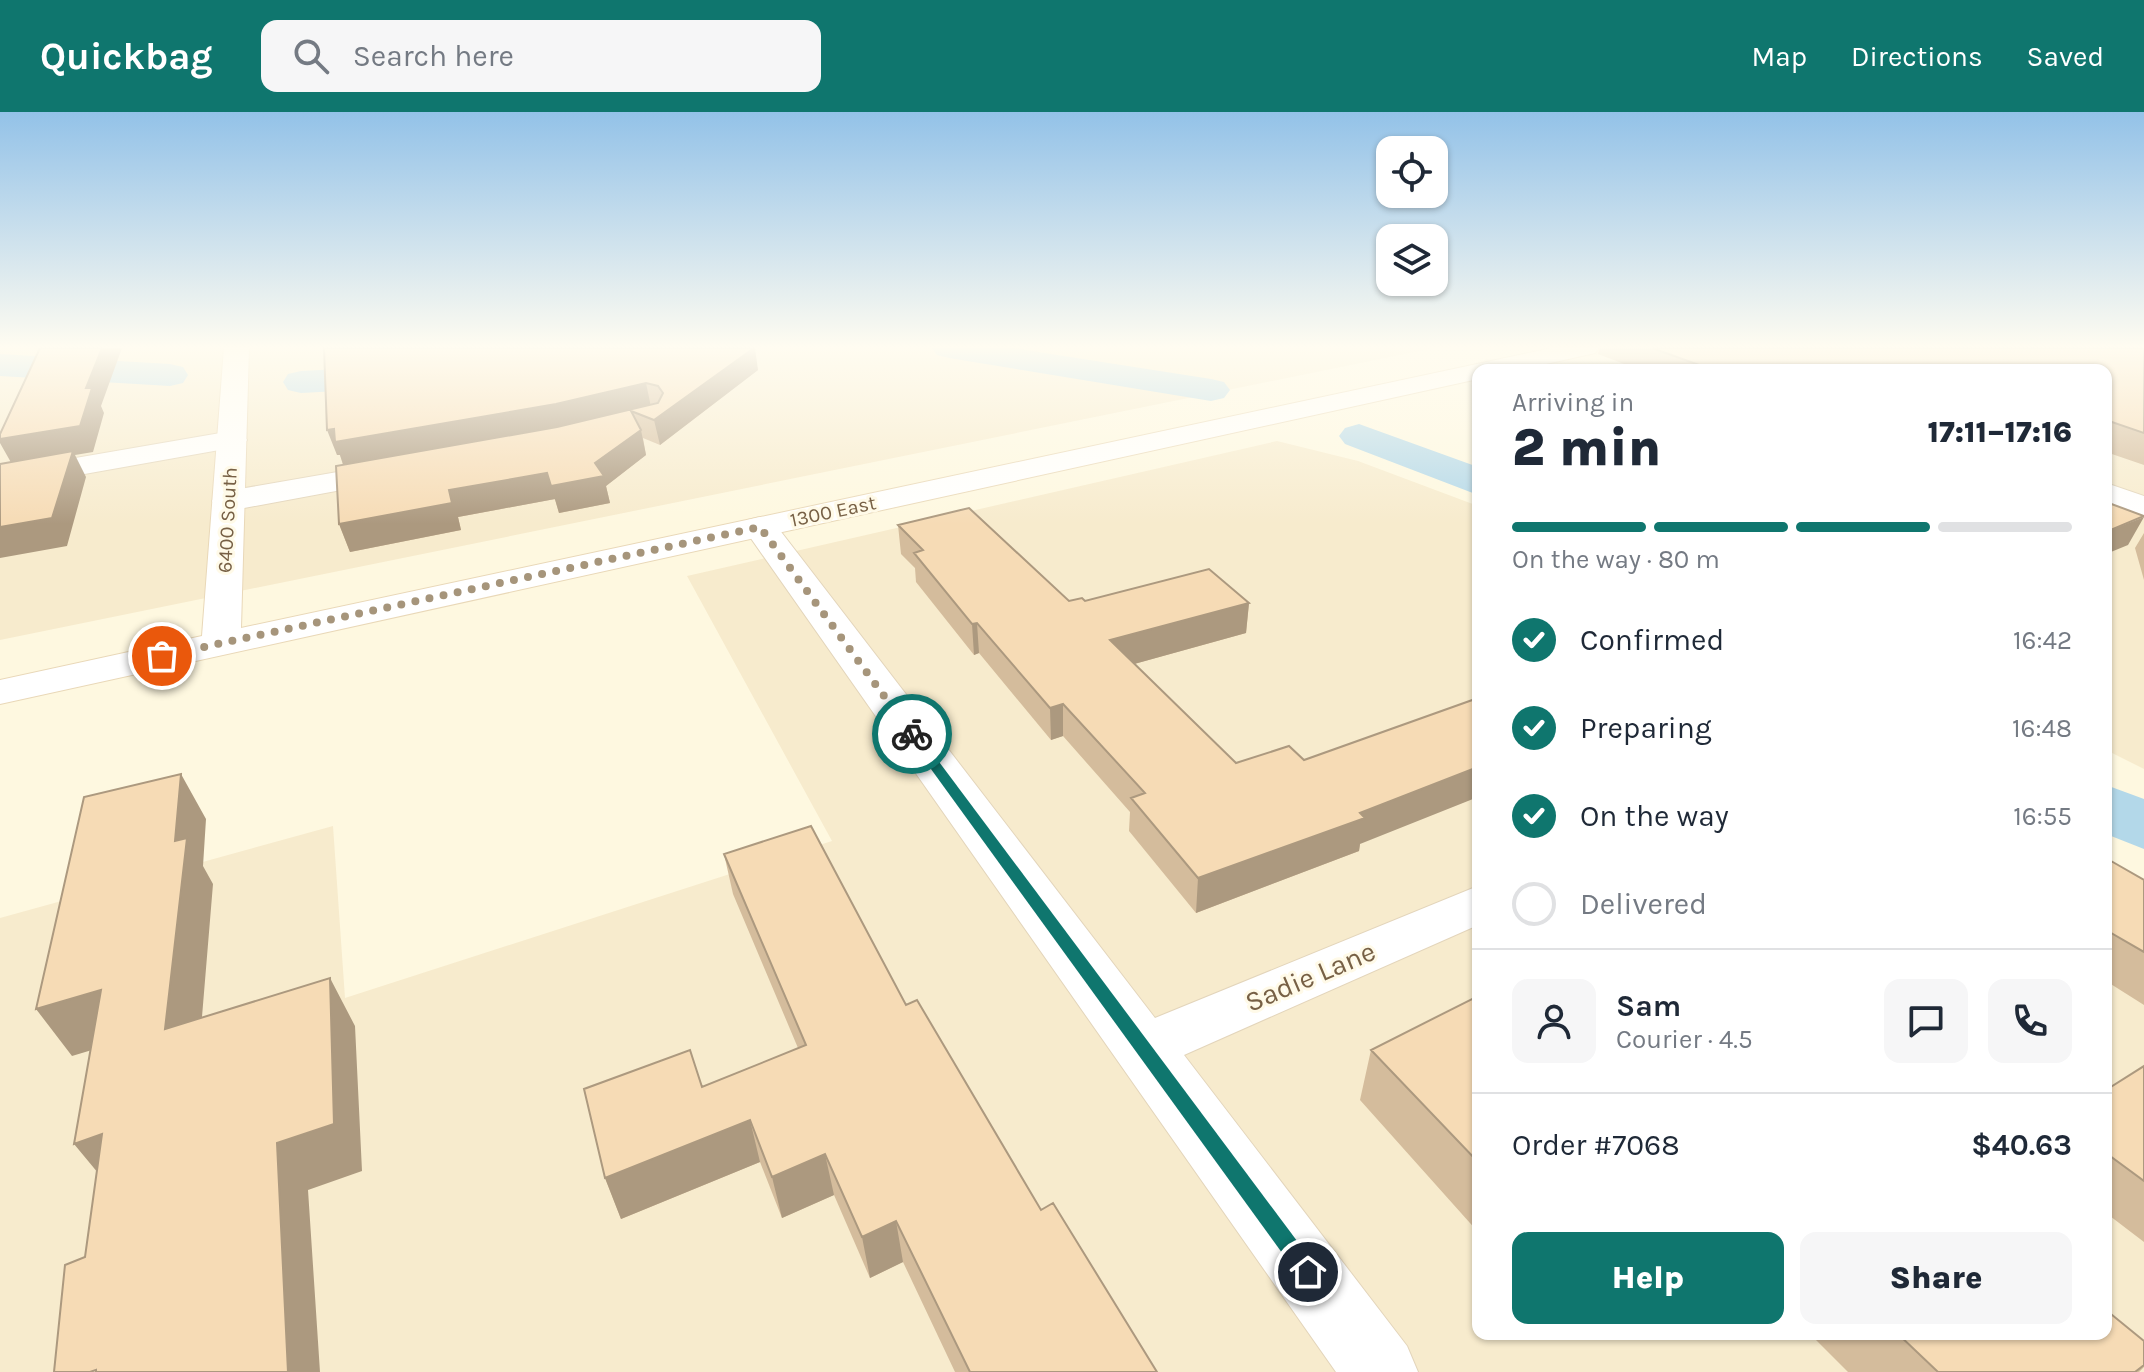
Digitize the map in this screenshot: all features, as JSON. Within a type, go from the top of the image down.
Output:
[{"type":"street","name":"6400 South","points":[[221,644],[233,407]]},
{"type":"street","name":"1300 East","points":[[0,692],[1311,407]]},
{"type":"street","points":[[0,480],[232,440]]},
{"type":"street","points":[[228,501],[423,466]]},
{"type":"street","points":[[2112,495],[2144,507]]},
{"type":"street","points":[[760,527],[1381,1372]]},
{"type":"street","name":"Sadie Lane","points":[[1142,1048],[1472,907]]},
{"type":"shaded area","points":[[0,407],[1145,407],[0,640]]},
{"type":"shaded area","points":[[2112,407],[2144,407],[2144,769],[2112,753]]},
{"type":"shaded area","points":[[1277,441],[1358,461],[1472,504],[1472,1340],[2112,1340],[2112,867],[2144,886],[2144,1372],[0,1372],[0,918],[333,826],[345,998],[832,841],[687,576]]},
{"type":"building","points":[[13,407],[86,407],[80,426],[0,439]]},
{"type":"building","points":[[326,407],[540,407],[335,442],[334,429],[327,430]]},
{"type":"building","points":[[642,407],[672,407],[654,420],[631,411],[641,430],[595,463],[604,476],[551,486],[547,473],[449,490],[452,503],[339,524],[336,466],[557,427]]},
{"type":"building","points":[[2112,407],[2144,407],[2144,433],[2112,422]]},
{"type":"building","points":[[73,451],[52,518],[0,527],[0,464]]},
{"type":"building","points":[[2112,504],[2144,516],[2112,529]]},
{"type":"building","points":[[969,508],[1069,601],[1082,598],[1085,601],[1209,569],[1249,603],[1110,640],[1236,763],[1289,746],[1304,760],[1472,700],[1472,769],[1360,813],[1365,818],[1198,878],[1131,798],[1145,793],[1063,704],[1050,708],[977,623],[972,624],[914,553],[923,550],[898,525]]},
{"type":"building","points":[[181,774],[175,841],[187,838],[165,1029],[330,978],[334,1124],[277,1143],[288,1372],[54,1372],[65,1265],[85,1257],[102,1134],[74,1144],[101,990],[36,1009],[84,797]]},
{"type":"building","points":[[811,826],[906,1005],[917,1000],[1041,1210],[1053,1203],[1157,1372],[970,1372],[896,1221],[862,1237],[825,1154],[772,1177],[750,1120],[605,1178],[584,1089],[690,1050],[702,1087],[806,1045],[724,854]]},
{"type":"building","points":[[2112,862],[2144,880],[2144,952],[2112,933]]},
{"type":"building","points":[[1472,999],[1472,1156],[1371,1050]]},
{"type":"building","points":[[2144,1066],[2144,1181],[2112,1157],[2112,1086]]},
{"type":"building","points":[[2112,1315],[2144,1341],[2144,1365],[2135,1372],[1938,1372],[1904,1340],[2112,1340]]},
{"type":"waterway","points":[[1359,436],[1472,480]]},
{"type":"waterway","points":[[2112,809],[2144,827]]},
{"type":"way so far","points":[[162,656],[760,527],[912,734]]},
{"type":"route","points":[[912,734],[1308,1272]]}]
